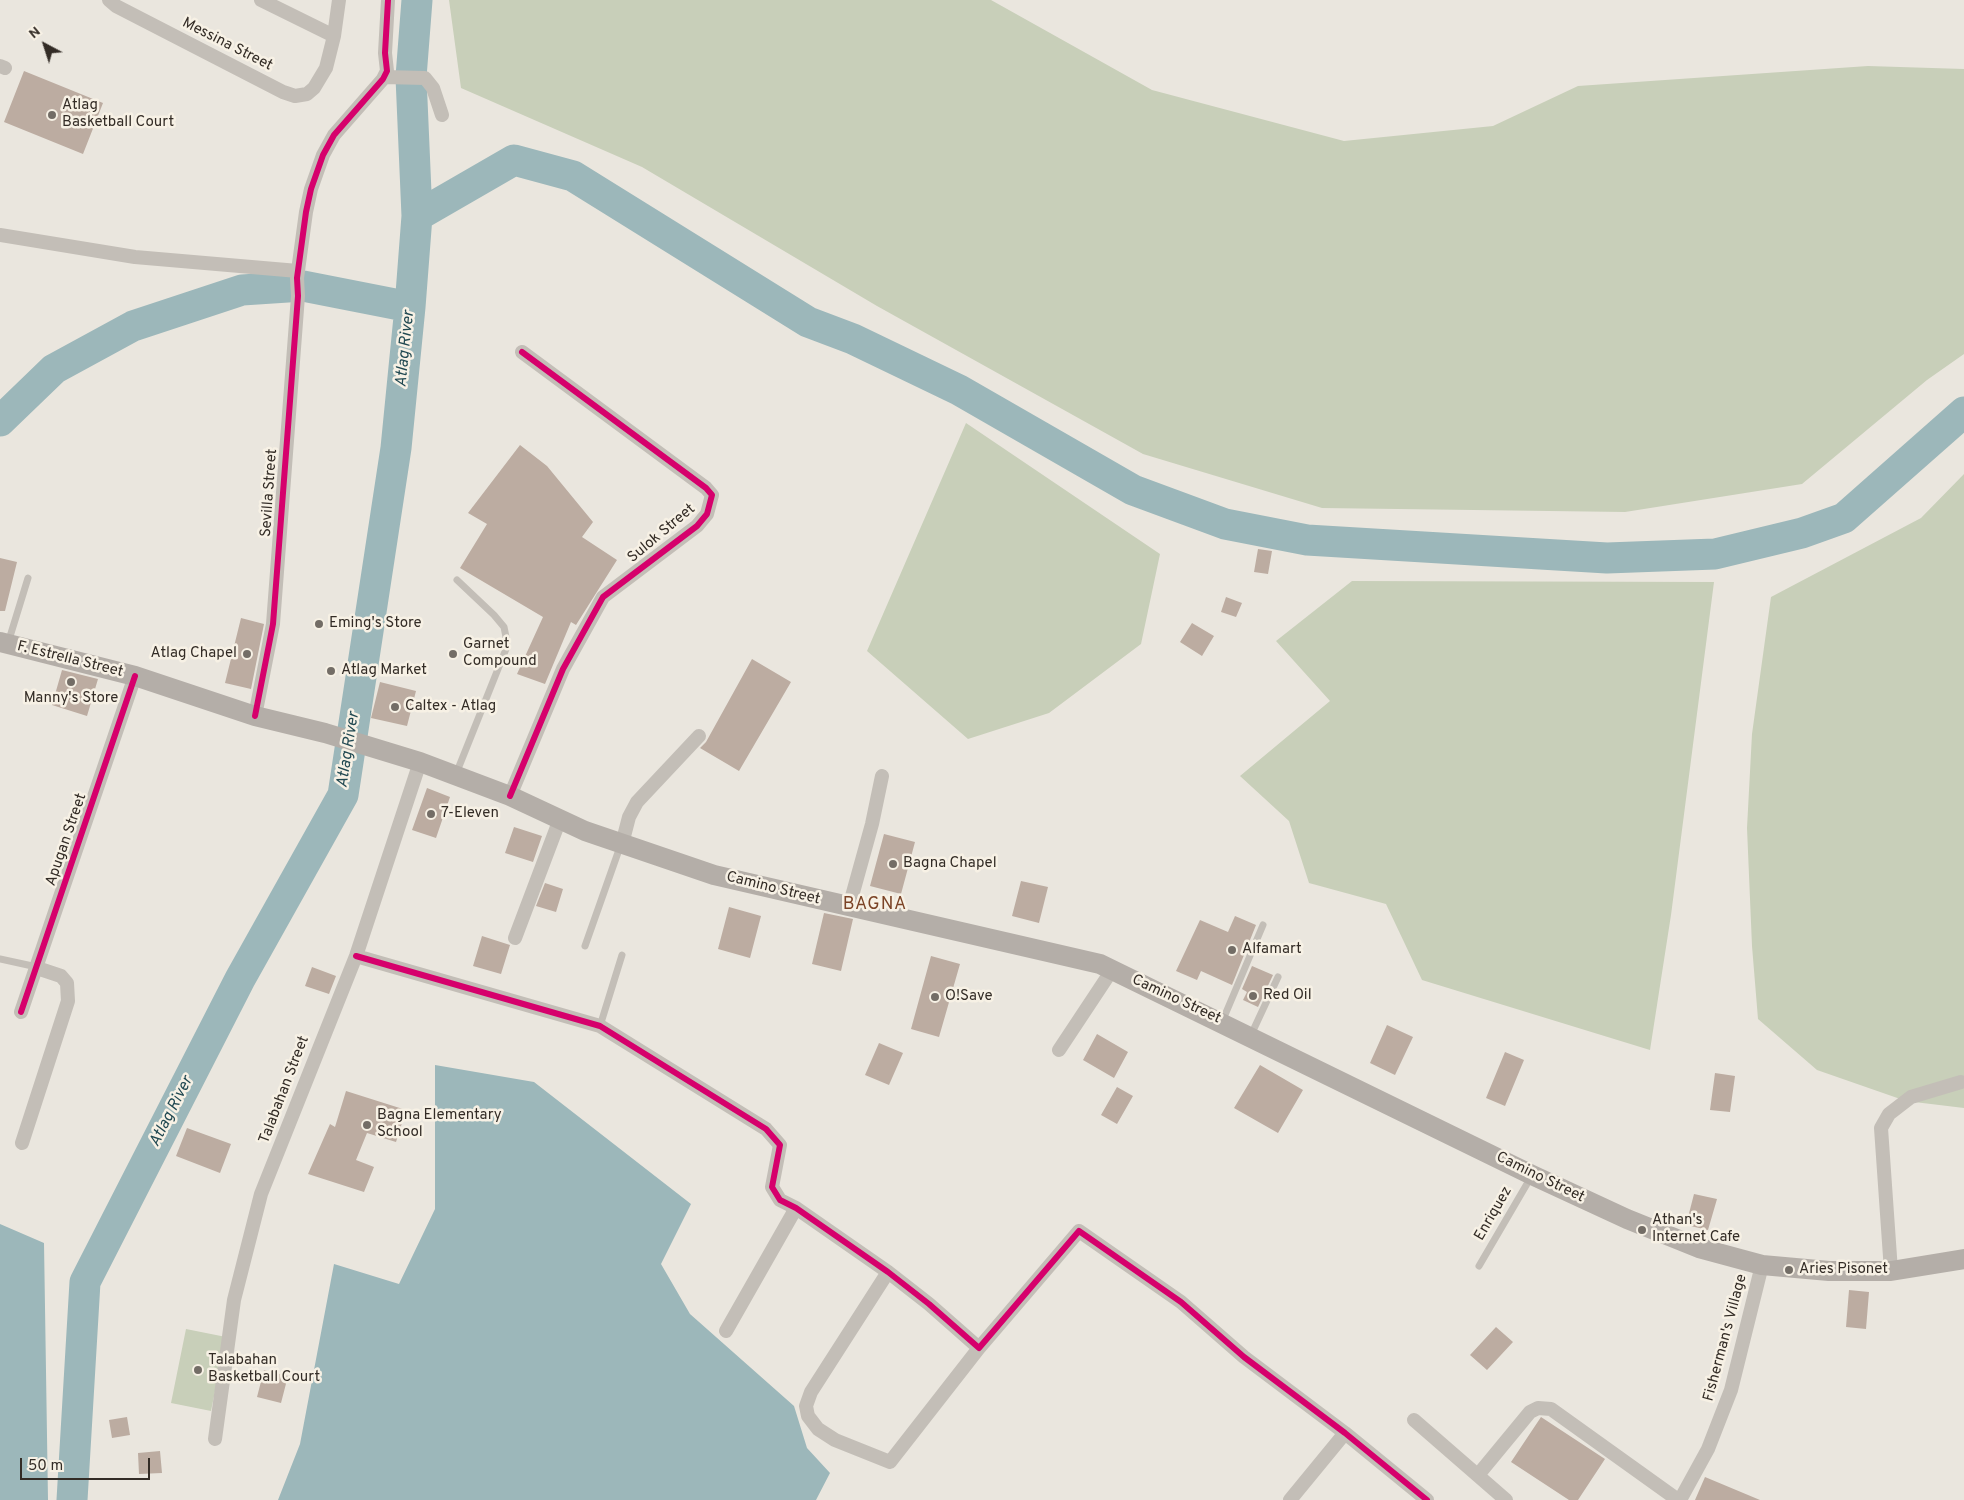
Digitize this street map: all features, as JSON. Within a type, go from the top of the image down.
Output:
[{"type":"main road","name":"F. Estrella Street","points":[[4,643],[135,676],[255,716],[325,733],[371,747]]},
{"type":"main road","name":"Camino Street","points":[[371,747],[456,774],[622,844],[714,875],[1100,964],[1251,1036],[1532,1175],[1627,1219],[1699,1248],[1762,1265],[1829,1271],[1891,1271],[1964,1259]]},
{"type":"street","name":"Messina Street","points":[[108,0],[116,6],[283,92],[295,96],[307,94],[314,88],[326,68],[334,36]]},
{"type":"street","points":[[260,0],[334,36],[339,0]]},
{"type":"street","points":[[388,0],[385,54],[388,78],[421,77],[430,82],[442,115]]},
{"type":"street","name":"Sevilla Street","points":[[255,716],[273,624],[298,296],[298,274],[310,189],[323,155],[334,135],[388,78]]},
{"type":"street","points":[[0,235],[135,257],[298,274]]},
{"type":"street","name":"Sulok Street","points":[[510,796],[563,668],[603,597],[696,526],[707,514],[712,495],[706,488],[522,352]]},
{"type":"street","name":"Apugan Street","points":[[21,1012],[135,676]]},
{"type":"street","points":[[622,844],[629,817],[638,802],[699,736]]},
{"type":"street","name":"Talabahan Street","points":[[215,1439],[234,1300],[261,1194],[356,956],[420,762]]},
{"type":"street","points":[[849,907],[872,824],[882,776]]},
{"type":"street","points":[[516,938],[560,819]]},
{"type":"street","points":[[356,956],[600,1026],[766,1129],[780,1145],[772,1187],[780,1200],[796,1208],[888,1272],[929,1304],[979,1348]]},
{"type":"street","points":[[22,1143],[68,1001],[67,983],[60,976],[37,968]]},
{"type":"street","points":[[1059,1050],[1112,970]]},
{"type":"street","points":[[1891,1271],[1881,1128],[1889,1114],[1911,1096],[1961,1082]]},
{"type":"street","points":[[726,1331],[796,1208]]},
{"type":"street","points":[[888,1272],[811,1392],[806,1406],[808,1416],[818,1429],[835,1440],[890,1462],[979,1348],[1079,1231],[1181,1302],[1258,1368],[1345,1433],[1427,1500]]},
{"type":"street","name":"Fisherman's Village","points":[[1679,1500],[1708,1449],[1731,1390],[1762,1265]]},
{"type":"street","points":[[1478,1476],[1530,1412],[1538,1408],[1552,1409],[1679,1500]]},
{"type":"street","points":[[1414,1420],[1506,1500]]},
{"type":"street","points":[[1290,1500],[1345,1433]]},
{"type":"lane","points":[[4,643],[28,578]]},
{"type":"lane","points":[[456,774],[506,649],[504,627],[457,580]]},
{"type":"lane","points":[[584,946],[622,844]]},
{"type":"lane","points":[[1222,1022],[1263,925]]},
{"type":"lane","points":[[600,1026],[622,955]]},
{"type":"lane","points":[[0,959],[37,968]]},
{"type":"lane","points":[[1251,1036],[1278,977]]},
{"type":"lane","name":"Enriquez","points":[[1479,1266],[1532,1175]]},
{"type":"green space","points":[[449,0],[991,0],[1152,90],[1344,141],[1493,126],[1578,86],[1868,66],[1964,69],[1964,354],[1927,380],[1802,484],[1625,512],[1322,508],[1143,454],[877,306],[642,167],[461,88]]},
{"type":"green space","points":[[966,423],[1160,554],[1141,644],[1049,713],[968,739],[867,651]]},
{"type":"green space","points":[[1964,474],[1964,1108],[1906,1101],[1817,1070],[1758,1019],[1752,946],[1747,828],[1752,734],[1771,597],[1921,518]]},
{"type":"green space","points":[[1352,581],[1714,582],[1671,915],[1650,1050],[1422,980],[1386,904],[1309,883],[1289,821],[1240,776],[1330,701],[1276,641]]},
{"type":"green space","name":"Talabahan Basketball Court","points":[[186,1329],[226,1337],[211,1411],[171,1403]]},
{"type":"water","points":[[435,1065],[534,1082],[691,1204],[661,1264],[690,1314],[794,1406],[807,1448],[830,1473],[816,1500],[278,1500],[300,1444],[334,1264],[399,1284],[435,1209]]},
{"type":"water","points":[[0,1224],[44,1243],[48,1500],[0,1500]]},
{"type":"building","name":"Atlag Basketball Court","points":[[24,71],[103,103],[83,154],[4,122]]},
{"type":"building","points":[[520,445],[547,466],[593,522],[582,537],[617,560],[576,625],[571,622],[545,684],[517,674],[543,617],[460,568],[487,524],[468,513]]},
{"type":"building","points":[[1258,549],[1272,551],[1268,574],[1254,572]]},
{"type":"building","points":[[0,558],[17,562],[5,611],[0,611]]},
{"type":"building","points":[[1226,597],[1242,603],[1236,617],[1221,612]]},
{"type":"building","name":"Atlag Chapel","points":[[241,618],[264,624],[251,689],[225,683]]},
{"type":"building","points":[[1192,623],[1214,636],[1202,656],[1180,642]]},
{"type":"building","points":[[752,659],[791,682],[739,771],[700,748],[706,742]]},
{"type":"building","points":[[62,670],[98,679],[87,716],[52,705]]},
{"type":"building","points":[[380,682],[416,691],[407,726],[371,718]]},
{"type":"building","name":"7-Eleven","points":[[427,788],[450,797],[436,838],[412,830]]},
{"type":"building","points":[[514,827],[542,836],[533,862],[505,853]]},
{"type":"building","name":"Bagna Chapel","points":[[884,834],[915,842],[901,894],[870,886]]},
{"type":"building","points":[[1021,881],[1048,887],[1039,923],[1012,916]]},
{"type":"building","points":[[545,883],[563,889],[556,912],[536,906]]},
{"type":"building","points":[[729,907],[761,916],[750,958],[718,949]]},
{"type":"building","points":[[824,913],[853,919],[841,971],[812,964]]},
{"type":"building","points":[[1235,916],[1256,925],[1232,985],[1201,971],[1197,980],[1176,971],[1200,920],[1228,932]]},
{"type":"building","points":[[482,936],[510,945],[501,974],[473,966]]},
{"type":"building","name":"O!Save","points":[[931,956],[960,964],[939,1037],[911,1029]]},
{"type":"building","points":[[1252,966],[1273,975],[1258,1007],[1243,1000],[1247,992],[1242,989]]},
{"type":"building","points":[[312,967],[336,976],[329,994],[305,986]]},
{"type":"building","points":[[1387,1025],[1413,1037],[1395,1075],[1370,1063]]},
{"type":"building","points":[[1097,1034],[1128,1052],[1114,1078],[1083,1060]]},
{"type":"building","points":[[879,1043],[903,1053],[889,1085],[865,1075]]},
{"type":"building","points":[[1505,1052],[1524,1060],[1505,1106],[1486,1098]]},
{"type":"building","points":[[1260,1065],[1303,1090],[1278,1133],[1234,1108]]},
{"type":"building","points":[[1715,1073],[1735,1076],[1730,1112],[1710,1110]]},
{"type":"building","points":[[1117,1087],[1133,1096],[1117,1124],[1101,1115]]},
{"type":"building","name":"Bagna Elementary School","points":[[346,1091],[406,1110],[396,1142],[367,1133],[356,1160],[374,1167],[364,1192],[308,1174],[330,1124],[335,1127]]},
{"type":"building","points":[[187,1128],[231,1144],[220,1173],[176,1156]]},
{"type":"building","points":[[1694,1194],[1717,1199],[1708,1230],[1686,1225]]},
{"type":"building","points":[[1849,1290],[1869,1292],[1866,1329],[1846,1327]]},
{"type":"building","points":[[1496,1327],[1513,1342],[1487,1370],[1470,1355]]},
{"type":"building","points":[[264,1370],[288,1376],[281,1403],[257,1397]]},
{"type":"building","points":[[127,1417],[130,1435],[112,1438],[109,1420]]},
{"type":"building","points":[[1541,1417],[1605,1459],[1578,1500],[1569,1500],[1511,1462]]},
{"type":"building","points":[[160,1451],[162,1473],[139,1474],[138,1453]]},
{"type":"building","points":[[1705,1477],[1760,1500],[1695,1500]]},
{"type":"waterway","name":"Atlag River","points":[[72,1500],[85,1282],[240,979],[343,795],[396,448],[410,307],[417,216],[411,77],[417,0]]},
{"type":"waterway","points":[[417,216],[514,160],[573,176],[808,322],[853,339],[959,390],[1133,490],[1225,524],[1307,540],[1607,558],[1715,554],[1802,533],[1844,518],[1964,412]]},
{"type":"waterway","points":[[0,421],[54,369],[133,326],[242,290],[303,286],[410,307]]},
{"type":"cycle path","points":[[255,716],[273,624],[298,296],[297,278],[306,212],[311,189],[323,155],[334,135],[383,79],[387,71],[385,53],[388,0]]},
{"type":"cycle path","points":[[510,796],[563,669],[603,597],[697,526],[707,514],[712,495],[706,488],[522,352]]},
{"type":"cycle path","points":[[21,1012],[135,676]]},
{"type":"cycle path","points":[[356,956],[600,1026],[766,1129],[780,1145],[772,1187],[780,1200],[796,1208],[888,1272],[929,1304],[979,1348],[1079,1231],[1181,1302],[1244,1357],[1345,1433],[1427,1500]]},
{"type":"place","name":"Atlag Basketball Court","points":[[52,115]]},
{"type":"place","name":"Eming's Store","points":[[319,624]]},
{"type":"place","name":"Atlag Chapel","points":[[247,654]]},
{"type":"place","name":"Garnet Compound","points":[[453,654]]},
{"type":"place","name":"Atlag Market","points":[[331,671]]},
{"type":"place","name":"Manny's Store","points":[[71,682]]},
{"type":"place","name":"Caltex - Atlag","points":[[395,707]]},
{"type":"place","name":"7-Eleven","points":[[431,814]]},
{"type":"place","name":"Bagna Chapel","points":[[893,864]]},
{"type":"place","name":"Alfamart","points":[[1232,950]]},
{"type":"place","name":"Red Oil","points":[[1253,996]]},
{"type":"place","name":"O!Save","points":[[935,997]]},
{"type":"place","name":"Bagna Elementary School","points":[[367,1125]]},
{"type":"place","name":"Athan's Internet Cafe","points":[[1642,1230]]},
{"type":"place","name":"Aries Pisonet","points":[[1789,1270]]},
{"type":"place","name":"Talabahan Basketball Court","points":[[198,1370]]},
{"type":"district","name":"BAGNA","points":[[875,905]]}]
